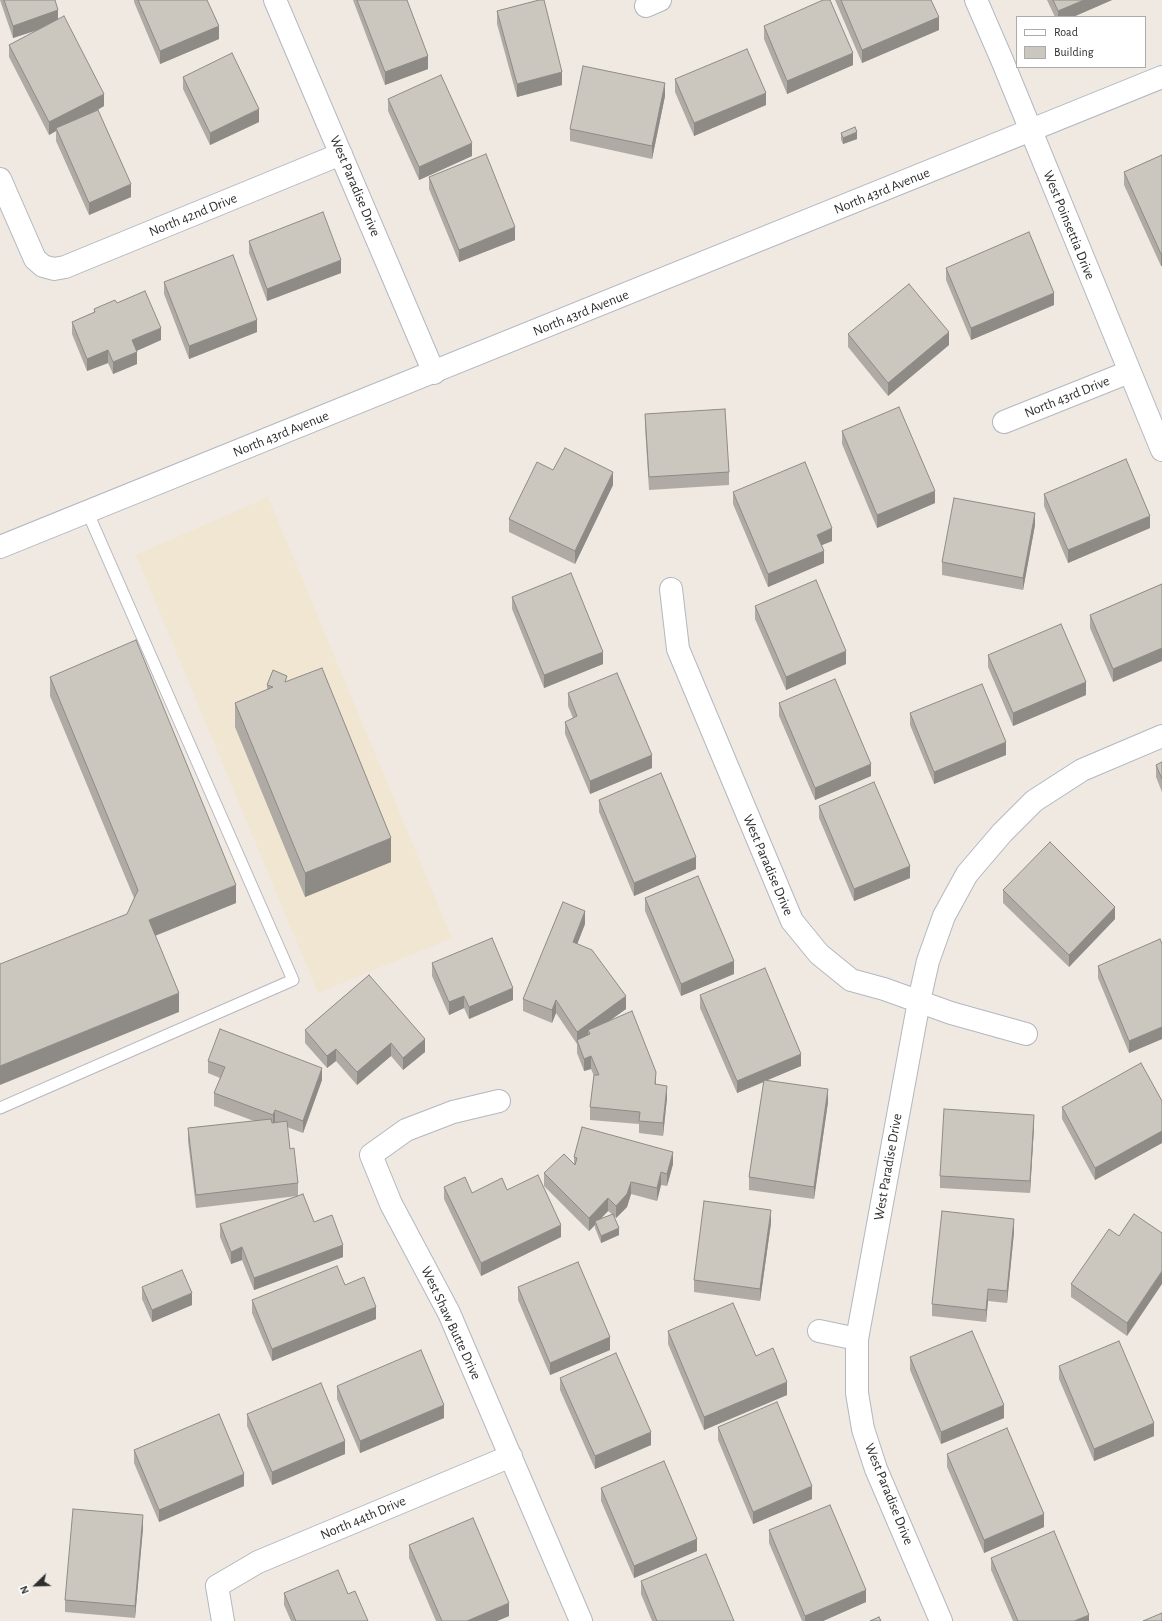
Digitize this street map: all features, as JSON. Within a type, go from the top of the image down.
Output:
[{"type":"street","name":"West Paradise Drive","points":[[275,0],[434,373]]},
{"type":"street","name":"West Poinsettia Drive","points":[[976,0],[1162,450]]},
{"type":"street","name":"North 43rd Avenue","points":[[0,547],[434,373],[1162,77]]},
{"type":"street","name":"North 42nd Drive","points":[[0,179],[35,259],[43,266],[54,269],[65,267],[341,154]]},
{"type":"street","name":"North 43rd Drive","points":[[1004,422],[1129,372]]},
{"type":"street","name":"West Paradise Drive","points":[[671,589],[678,649],[792,921],[819,954],[851,980],[884,989],[918,1001],[856,1339],[857,1393],[863,1429],[876,1469],[941,1621]]},
{"type":"street","points":[[1026,1034],[951,1013],[918,1001],[928,961],[944,916],[967,874],[1002,833],[1034,801],[1082,770],[1162,736]]},
{"type":"street","name":"West Shaw Butte Drive","points":[[499,1101],[453,1112],[406,1130],[371,1155],[392,1204],[449,1313],[581,1621]]},
{"type":"street","points":[[819,1331],[856,1339]]},
{"type":"street","name":"North 44th Drive","points":[[223,1621],[217,1586],[258,1562],[511,1456]]},
{"type":"lane","points":[[0,1108],[293,980],[87,511]]},
{"type":"shaded area","points":[[268,497],[452,938],[318,993],[136,555]]},
{"type":"building","points":[[4,0],[55,0],[58,10],[13,26]]},
{"type":"building","points":[[138,0],[207,0],[219,26],[160,51]]},
{"type":"building","points":[[357,0],[407,0],[428,56],[385,72]]},
{"type":"building","points":[[544,0],[562,72],[517,84],[497,11]]},
{"type":"building","points":[[823,0],[830,0],[853,53],[787,81],[764,26]]},
{"type":"building","points":[[841,0],[931,0],[939,17],[862,50]]},
{"type":"building","points":[[1053,0],[1084,0],[1058,11]]},
{"type":"building","points":[[64,16],[104,94],[49,122],[9,45]]},
{"type":"building","points":[[747,49],[766,93],[694,123],[675,79]]},
{"type":"building","points":[[232,53],[259,109],[210,133],[183,77]]},
{"type":"building","points":[[583,66],[665,83],[652,146],[570,129]]},
{"type":"building","points":[[441,75],[472,143],[419,167],[388,99]]},
{"type":"building","points":[[98,110],[131,184],[89,203],[56,128]]},
{"type":"building","points":[[855,127],[857,132],[843,138],[841,133]]},
{"type":"building","points":[[486,154],[515,227],[459,250],[429,177]]},
{"type":"building","points":[[1162,155],[1162,254],[1161,254],[1124,172]]},
{"type":"building","points":[[323,212],[341,260],[267,289],[249,241]]},
{"type":"building","points":[[1029,232],[1054,293],[971,328],[946,268]]},
{"type":"building","points":[[233,255],[257,320],[189,346],[164,282]]},
{"type":"building","points":[[909,284],[949,332],[888,383],[848,334]]},
{"type":"building","points":[[145,291],[161,328],[132,340],[137,352],[113,362],[108,350],[87,359],[72,322],[95,312],[94,309],[115,300],[117,303]]},
{"type":"building","points":[[899,407],[935,491],[877,515],[842,431]]},
{"type":"building","points":[[725,409],[729,472],[649,477],[645,414]]},
{"type":"building","points":[[565,448],[613,472],[575,551],[509,519],[537,462],[553,470]]},
{"type":"building","points":[[1126,459],[1150,516],[1068,550],[1044,494]]},
{"type":"building","points":[[805,462],[832,528],[817,535],[824,551],[768,574],[733,492]]},
{"type":"building","points":[[954,498],[1035,513],[1023,578],[942,562]]},
{"type":"building","points":[[571,573],[603,652],[544,675],[512,597]]},
{"type":"building","points":[[816,580],[846,651],[786,677],[755,606]]},
{"type":"building","points":[[1162,584],[1162,648],[1113,669],[1090,615]]},
{"type":"building","points":[[1061,624],[1086,682],[1013,713],[988,655]]},
{"type":"building","points":[[136,640],[236,885],[149,920],[179,993],[0,1066],[0,964],[127,914],[138,890],[50,677]]},
{"type":"building","points":[[322,668],[391,838],[305,873],[235,703],[273,687],[267,685],[273,670],[287,676],[285,682]]},
{"type":"building","points":[[617,673],[652,755],[590,781],[565,722],[577,716],[568,693]]},
{"type":"building","points":[[835,679],[871,764],[815,788],[779,703]]},
{"type":"building","points":[[982,684],[1006,742],[934,772],[910,713]]},
{"type":"building","points":[[1162,762],[1162,779],[1156,765]]},
{"type":"building","points":[[661,773],[696,857],[634,883],[599,800]]},
{"type":"building","points":[[874,782],[910,866],[854,889],[819,806]]},
{"type":"building","points":[[1050,842],[1115,907],[1069,955],[1003,890]]},
{"type":"building","points":[[698,876],[734,961],[681,984],[645,898]]},
{"type":"building","points":[[563,902],[585,911],[573,942],[592,950],[626,996],[577,1032],[556,1000],[552,1010],[523,999]]},
{"type":"building","points":[[492,938],[513,988],[469,1007],[464,996],[449,1002],[432,963]]},
{"type":"building","points":[[1160,939],[1162,944],[1162,1027],[1129,1041],[1098,966]]},
{"type":"building","points":[[765,968],[801,1054],[737,1081],[700,995]]},
{"type":"building","points":[[369,975],[425,1039],[403,1058],[391,1043],[357,1072],[336,1049],[327,1056],[305,1030]]},
{"type":"building","points":[[632,1011],[656,1072],[655,1084],[667,1086],[663,1123],[639,1121],[640,1112],[590,1107],[594,1075],[599,1075],[591,1056],[584,1059],[577,1040],[590,1034],[588,1030]]},
{"type":"building","points":[[220,1029],[322,1068],[303,1121],[275,1110],[273,1115],[214,1093],[225,1067],[208,1061]]},
{"type":"building","points":[[1141,1063],[1162,1101],[1162,1131],[1095,1168],[1062,1107]]},
{"type":"building","points":[[764,1080],[828,1089],[814,1187],[749,1177]]},
{"type":"building","points":[[944,1109],[1034,1115],[1030,1181],[940,1176]]},
{"type":"building","points":[[271,1119],[272,1123],[287,1121],[290,1149],[294,1148],[298,1183],[196,1195],[188,1128]]},
{"type":"building","points":[[582,1127],[673,1152],[667,1174],[661,1172],[657,1188],[631,1182],[627,1194],[616,1206],[608,1198],[589,1218],[544,1173],[564,1154],[575,1165],[577,1158],[574,1157]]},
{"type":"building","points":[[538,1175],[561,1225],[481,1263],[444,1187],[465,1177],[472,1193],[502,1178],[507,1190]]},
{"type":"building","points":[[303,1194],[314,1222],[332,1215],[343,1245],[254,1278],[242,1247],[231,1252],[220,1224]]},
{"type":"building","points":[[704,1201],[771,1210],[760,1289],[694,1280]]},
{"type":"building","points":[[942,1211],[1014,1219],[1007,1291],[988,1289],[986,1310],[932,1304]]},
{"type":"building","points":[[613,1214],[619,1228],[601,1236],[595,1221]]},
{"type":"building","points":[[1134,1214],[1162,1233],[1162,1271],[1127,1323],[1071,1284],[1109,1229],[1119,1236]]},
{"type":"building","points":[[578,1262],[610,1337],[550,1363],[518,1287]]},
{"type":"building","points":[[337,1266],[345,1285],[364,1277],[376,1307],[272,1349],[252,1300]]},
{"type":"building","points":[[182,1270],[192,1293],[152,1310],[142,1287]]},
{"type":"building","points":[[733,1303],[756,1356],[773,1348],[787,1382],[704,1417],[668,1331]]},
{"type":"building","points":[[972,1331],[1004,1405],[941,1432],[910,1357]]},
{"type":"building","points":[[1119,1341],[1154,1423],[1094,1449],[1059,1366]]},
{"type":"building","points":[[421,1350],[444,1405],[360,1441],[337,1386]]},
{"type":"building","points":[[616,1353],[651,1432],[595,1456],[560,1378]]},
{"type":"building","points":[[321,1383],[345,1441],[272,1472],[247,1414]]},
{"type":"building","points":[[777,1402],[812,1486],[753,1512],[718,1427]]},
{"type":"building","points":[[219,1414],[244,1474],[159,1510],[134,1450]]},
{"type":"building","points":[[1007,1428],[1044,1514],[984,1540],[947,1454]]},
{"type":"building","points":[[664,1461],[697,1539],[634,1566],[601,1488]]},
{"type":"building","points":[[830,1505],[866,1590],[805,1616],[769,1530]]},
{"type":"building","points":[[73,1509],[143,1515],[135,1606],[65,1600]]},
{"type":"building","points":[[473,1518],[509,1603],[467,1621],[442,1621],[409,1545]]},
{"type":"building","points":[[1054,1531],[1089,1615],[1074,1621],[1018,1621],[991,1558]]},
{"type":"building","points":[[706,1554],[734,1621],[657,1621],[641,1581]]},
{"type":"building","points":[[338,1570],[348,1594],[355,1591],[368,1621],[296,1621],[284,1593]]},
{"type":"building","points":[[1162,1613],[1162,1621],[1143,1621]]},
{"type":"building","points":[[879,1617],[881,1621],[870,1621]]}]
